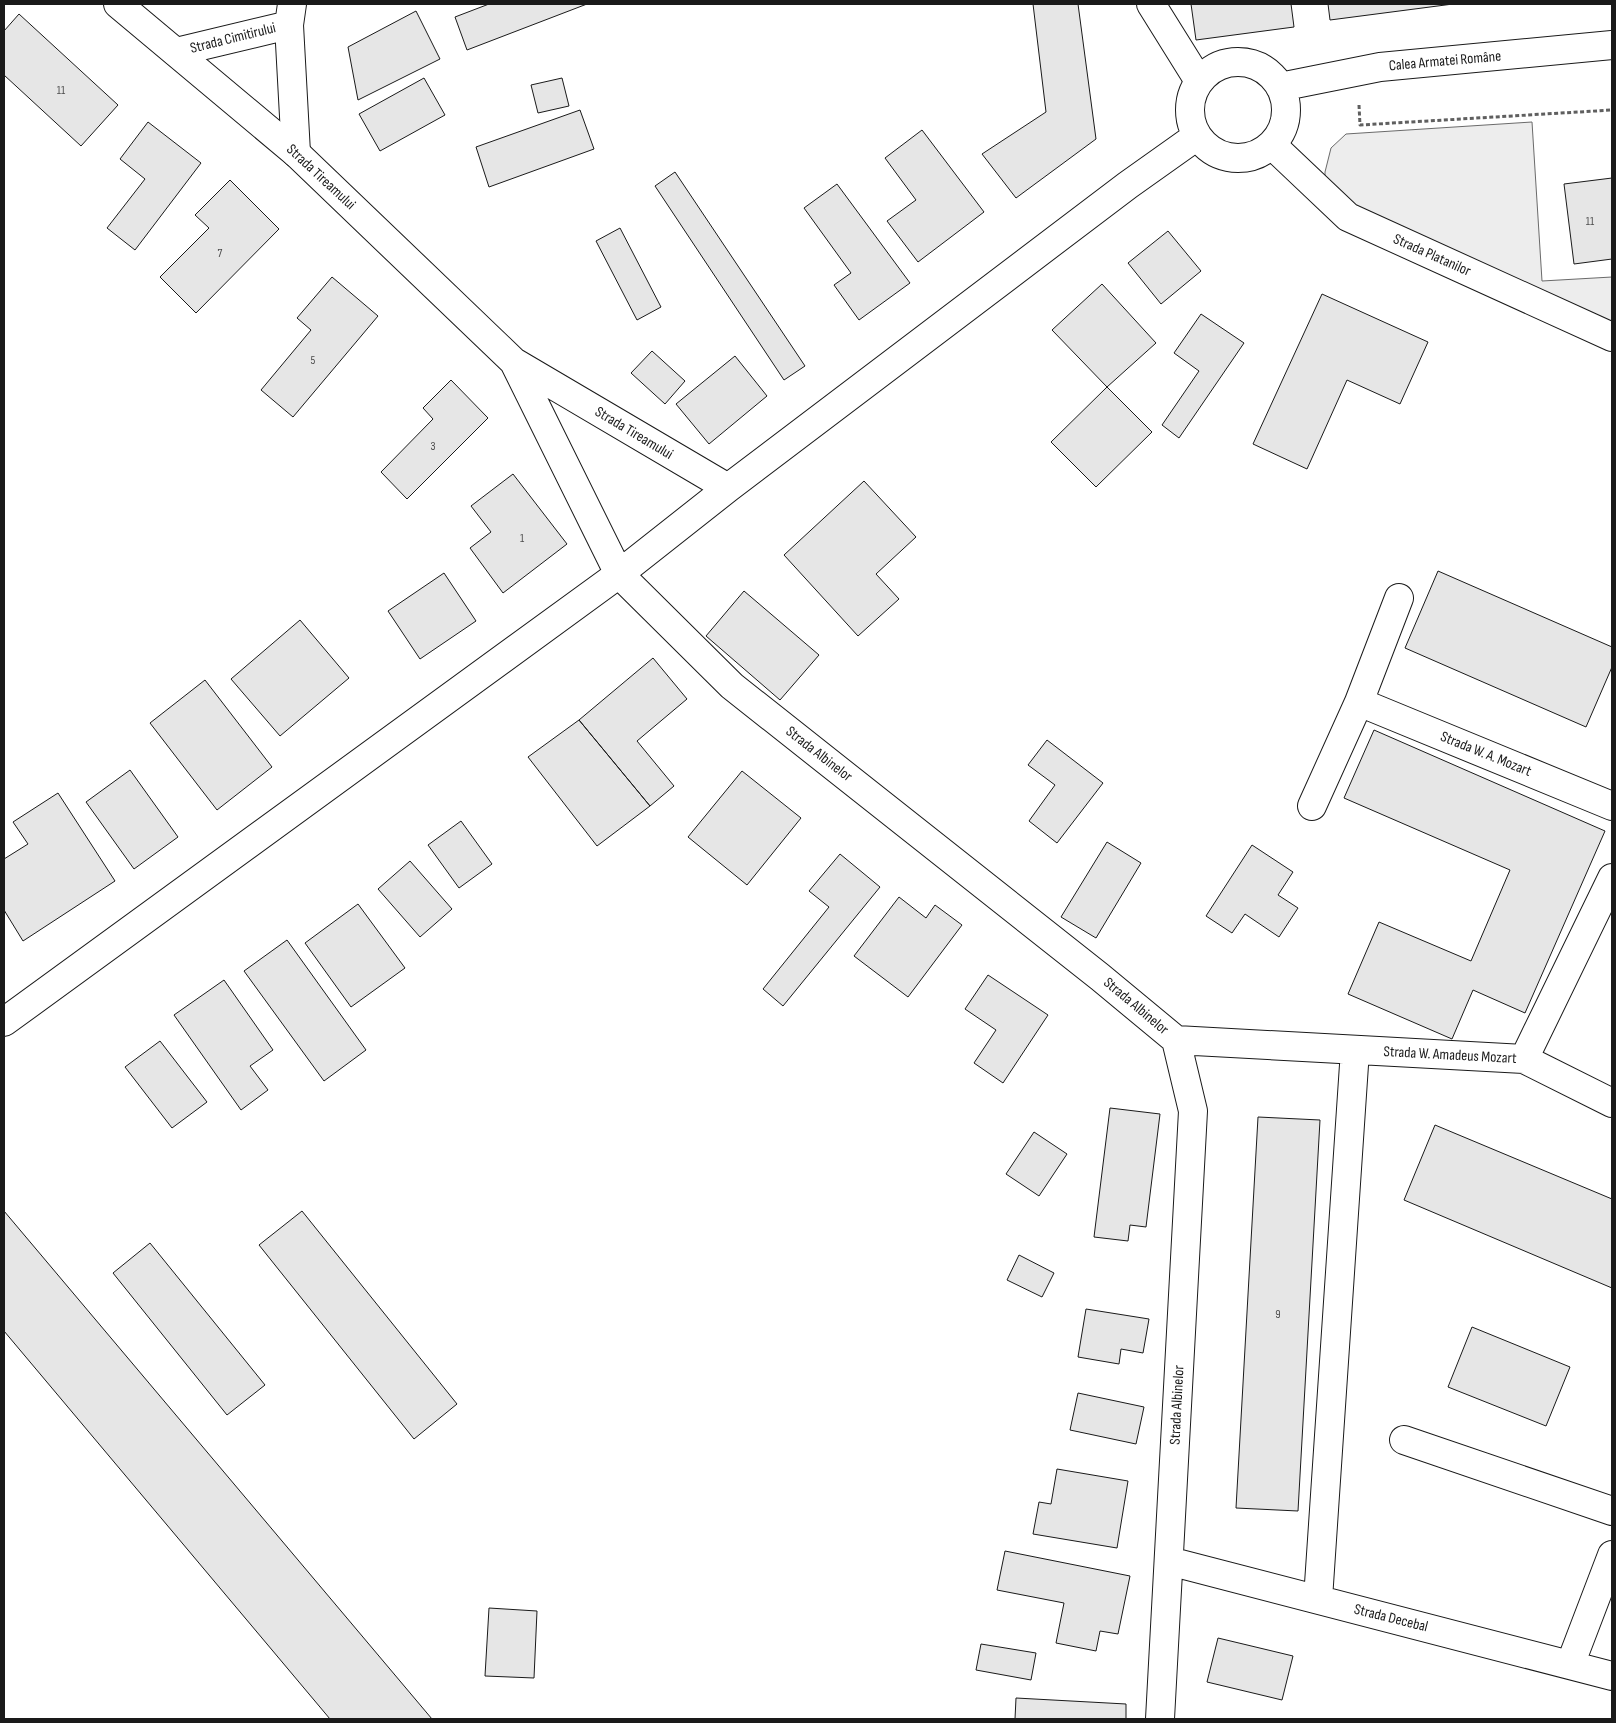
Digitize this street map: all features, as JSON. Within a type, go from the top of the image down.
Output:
[{"type":"street","name":"Strada Tireamului","points":[[118,4],[296,153],[514,362],[728,488]]},
{"type":"street","points":[[1151,4],[1199,81]]},
{"type":"street","name":"Strada Cimitirului","points":[[176,52],[290,14],[296,153]]},
{"type":"street","name":"Calea Armatei Române","points":[[1280,87],[1380,67],[1612,45]]},
{"type":"street","points":[[1235,62],[1249,63],[1262,68],[1272,76],[1280,87],[1285,102],[1286,118],[1281,132],[1272,145],[1260,153],[1246,158],[1232,158],[1219,154],[1207,147],[1198,136],[1192,123],[1189,108],[1192,94],[1199,81],[1210,71],[1222,64],[1235,62]]},
{"type":"street","points":[[4,1022],[619,574],[728,488],[1128,185],[1198,136]]},
{"type":"street","name":"Strada Platanilor","points":[[1272,145],[1348,217],[1612,337]]},
{"type":"street","name":"Strada Tireamului","points":[[514,362],[619,574]]},
{"type":"street","name":"Strada Albinelor","points":[[619,574],[732,686],[1100,976],[1176,1040],[1193,1111],[1160,1719]]},
{"type":"street","points":[[1312,806],[1359,702],[1399,598]]},
{"type":"street","name":"Strada W. A. Mozart","points":[[1359,702],[1612,806]]},
{"type":"street","name":"Strada W. Amadeus Mozart","points":[[1176,1040],[1524,1059],[1612,878]]},
{"type":"street","points":[[1318,1600],[1355,1050]]},
{"type":"street","points":[[1524,1059],[1612,1103]]},
{"type":"street","points":[[1404,1440],[1612,1512]]},
{"type":"street","points":[[1570,1665],[1612,1555]]},
{"type":"street","name":"Strada Decebal","points":[[1169,1561],[1612,1676]]},
{"type":"path","points":[[1359,105],[1360,125],[1612,110]]},
{"type":"shaded area","points":[[1532,122],[1542,281],[1612,277],[1612,336],[1325,200],[1325,172],[1331,148],[1346,134]]},
{"type":"building","points":[[489,4],[587,4],[467,50],[455,17]]},
{"type":"building","points":[[1033,4],[1078,4],[1096,139],[1016,198],[982,154],[1046,112]]},
{"type":"building","points":[[1191,4],[1291,4],[1294,27],[1196,40]]},
{"type":"building","points":[[1328,4],[1453,4],[1330,20]]},
{"type":"building","points":[[416,11],[440,59],[358,100],[348,47]]},
{"type":"building","points":[[19,14],[118,105],[81,146],[4,75],[4,31]]},
{"type":"building","points":[[424,78],[445,115],[380,151],[359,114]]},
{"type":"building","points":[[562,78],[569,106],[538,113],[531,85]]},
{"type":"building","points":[[580,110],[594,149],[489,187],[476,147]]},
{"type":"building","points":[[148,122],[201,163],[135,250],[107,228],[145,179],[120,159]]},
{"type":"building","points":[[922,130],[984,212],[918,262],[887,221],[916,200],[885,158]]},
{"type":"building","points":[[675,172],[805,366],[784,380],[655,186]]},
{"type":"building","points":[[1612,178],[1612,259],[1574,264],[1564,184]]},
{"type":"building","points":[[230,180],[279,229],[196,313],[160,277],[209,228],[195,215]]},
{"type":"building","points":[[837,184],[910,283],[859,320],[834,285],[851,273],[804,208]]},
{"type":"building","points":[[620,228],[661,307],[637,320],[596,241]]},
{"type":"building","points":[[1168,231],[1201,271],[1161,304],[1128,263]]},
{"type":"building","points":[[332,277],[378,316],[293,417],[261,390],[311,330],[297,318]]},
{"type":"building","points":[[1102,284],[1156,343],[1107,387],[1052,330]]},
{"type":"building","points":[[1322,294],[1428,342],[1400,404],[1347,380],[1307,469],[1253,444]]},
{"type":"building","points":[[1201,314],[1244,343],[1179,438],[1162,425],[1199,371],[1174,353]]},
{"type":"building","points":[[652,351],[685,381],[665,404],[631,373]]},
{"type":"building","points":[[735,356],[767,396],[709,444],[676,404]]},
{"type":"building","points":[[451,380],[488,418],[407,499],[381,472],[433,419],[423,408]]},
{"type":"building","points":[[1107,387],[1152,432],[1096,487],[1051,442]]},
{"type":"building","points":[[513,474],[567,544],[503,593],[470,548],[491,532],[471,506]]},
{"type":"building","points":[[864,481],[916,537],[876,574],[899,599],[858,636],[784,555]]},
{"type":"building","points":[[1438,571],[1612,647],[1612,667],[1586,727],[1405,648]]},
{"type":"building","points":[[444,573],[476,621],[420,659],[388,611]]},
{"type":"building","points":[[744,591],[819,655],[780,700],[706,636]]},
{"type":"building","points":[[300,620],[349,678],[280,736],[231,679]]},
{"type":"building","points":[[653,658],[687,699],[637,741],[674,786],[650,806],[579,720]]},
{"type":"building","points":[[205,680],[272,767],[217,810],[150,723]]},
{"type":"building","points":[[579,720],[650,806],[597,846],[528,757]]},
{"type":"building","points":[[1374,730],[1605,831],[1525,1013],[1473,990],[1452,1039],[1348,994],[1379,922],[1471,961],[1510,870],[1344,798]]},
{"type":"building","points":[[1047,740],[1103,783],[1057,843],[1029,821],[1055,785],[1028,765]]},
{"type":"building","points":[[130,770],[178,837],[134,869],[86,802]]},
{"type":"building","points":[[742,771],[801,818],[747,885],[688,837]]},
{"type":"building","points":[[58,793],[115,881],[23,941],[4,910],[4,859],[28,844],[13,822]]},
{"type":"building","points":[[461,821],[492,864],[459,888],[428,845]]},
{"type":"building","points":[[1107,842],[1141,863],[1096,938],[1061,917]]},
{"type":"building","points":[[1252,845],[1293,872],[1278,895],[1298,908],[1279,937],[1245,914],[1232,933],[1206,916]]},
{"type":"building","points":[[840,854],[880,887],[783,1006],[763,989],[829,907],[809,891]]},
{"type":"building","points":[[410,861],[452,909],[420,937],[378,889]]},
{"type":"building","points":[[899,897],[926,918],[935,905],[962,925],[908,997],[854,956]]},
{"type":"building","points":[[358,904],[405,968],[351,1007],[305,943]]},
{"type":"building","points":[[287,940],[366,1050],[324,1081],[244,971]]},
{"type":"building","points":[[988,975],[1048,1015],[1003,1083],[974,1063],[996,1030],[965,1009]]},
{"type":"building","points":[[224,980],[273,1050],[250,1066],[268,1090],[241,1110],[174,1015]]},
{"type":"building","points":[[160,1041],[207,1102],[172,1128],[125,1067]]},
{"type":"building","points":[[1110,1108],[1160,1114],[1146,1227],[1130,1225],[1128,1241],[1094,1237]]},
{"type":"building","points":[[1258,1117],[1320,1120],[1298,1511],[1236,1508]]},
{"type":"building","points":[[1435,1125],[1612,1199],[1612,1288],[1404,1200]]},
{"type":"building","points":[[1034,1132],[1067,1154],[1039,1196],[1006,1174]]},
{"type":"building","points":[[4,1211],[432,1719],[330,1719],[4,1331]]},
{"type":"building","points":[[302,1211],[457,1404],[414,1439],[259,1245]]},
{"type":"building","points":[[150,1243],[265,1385],[227,1415],[113,1273]]},
{"type":"building","points":[[1019,1255],[1054,1273],[1042,1297],[1007,1280]]},
{"type":"building","points":[[1086,1309],[1149,1319],[1143,1353],[1121,1349],[1119,1364],[1078,1357]]},
{"type":"building","points":[[1472,1327],[1570,1367],[1546,1426],[1448,1387]]},
{"type":"building","points":[[1078,1393],[1144,1407],[1136,1444],[1070,1430]]},
{"type":"building","points":[[1057,1469],[1128,1481],[1117,1548],[1033,1534],[1039,1502],[1051,1504]]},
{"type":"building","points":[[1005,1551],[1130,1576],[1118,1634],[1100,1631],[1096,1651],[1056,1643],[1064,1603],[997,1590]]},
{"type":"building","points":[[489,1608],[537,1611],[534,1678],[485,1676]]},
{"type":"building","points":[[1218,1638],[1293,1656],[1282,1700],[1207,1682]]},
{"type":"building","points":[[981,1644],[1036,1653],[1031,1680],[976,1670]]},
{"type":"building","points":[[1016,1698],[1126,1704],[1126,1719],[1015,1719]]}]
